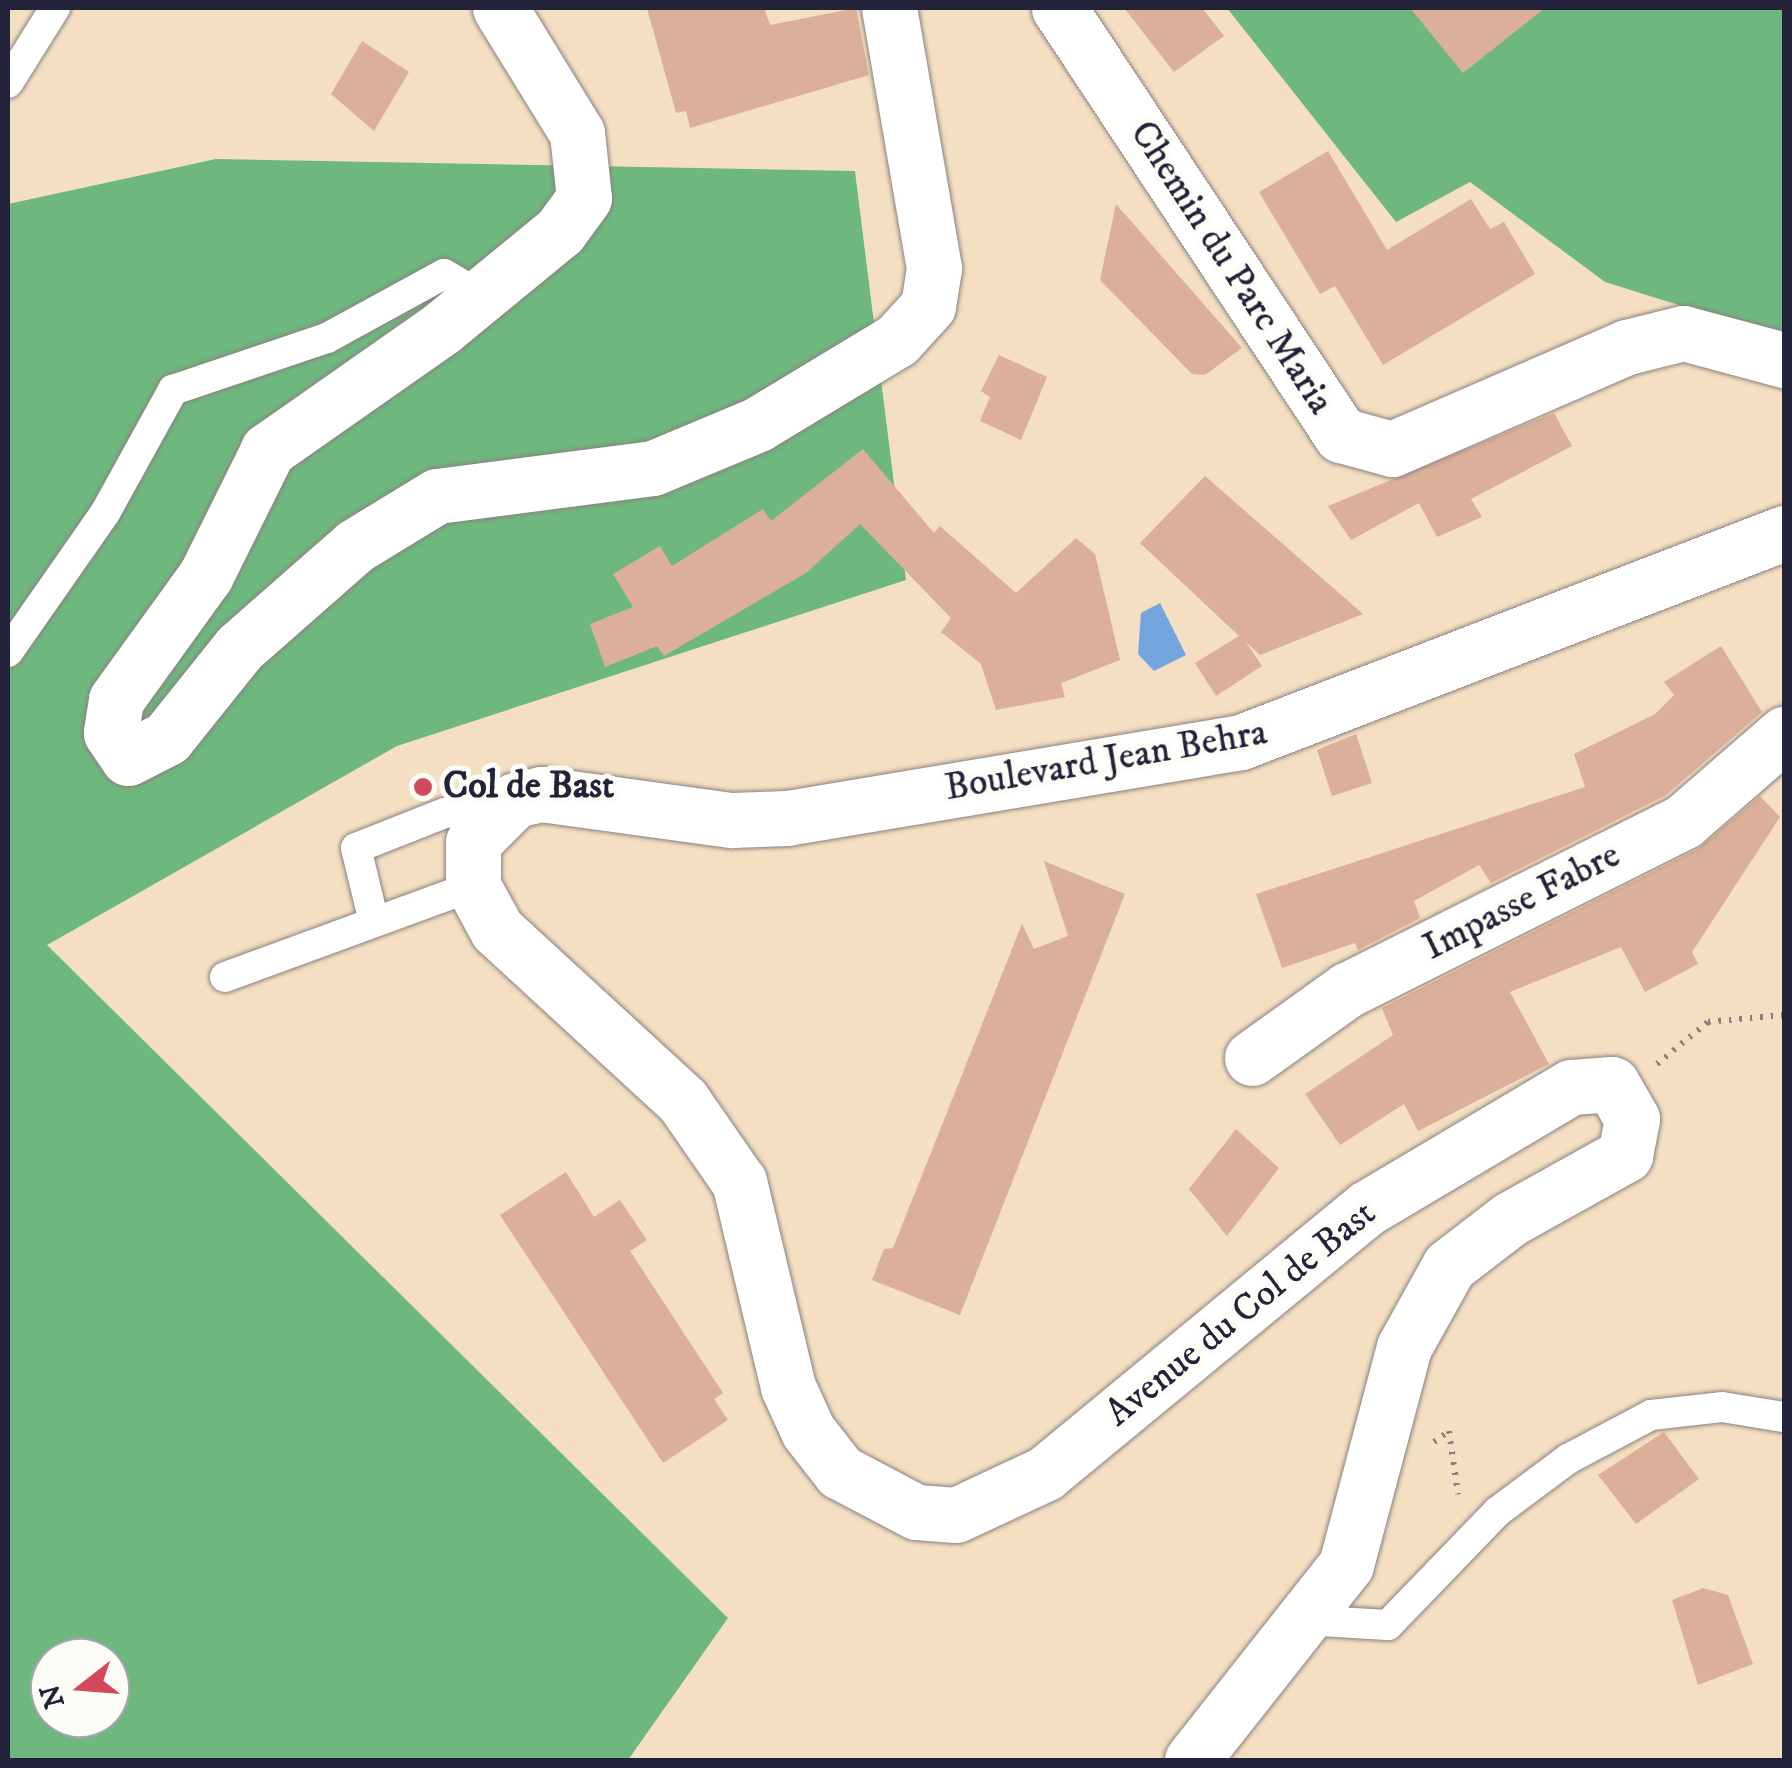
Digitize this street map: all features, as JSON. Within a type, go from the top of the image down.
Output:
[{"type":"street","points":[[500,8],[577,133],[584,198],[560,231],[481,296],[268,450],[206,575],[116,700],[111,733],[128,758],[167,738],[239,648],[355,546],[437,496],[653,468],[758,424],[897,340],[928,306],[934,268],[889,8]]},
{"type":"street","name":"Chemin du Parc Maria","points":[[1059,8],[1341,435],[1392,448],[1627,347],[1683,333],[1784,360]]},
{"type":"street","name":"Boulevard Jean Behra","points":[[515,800],[572,793],[732,820],[787,818],[1241,742],[1784,533]]},
{"type":"street","name":"Impasse Fabre","points":[[1252,1058],[1347,990],[1684,821],[1784,734]]},
{"type":"street","points":[[473,886],[473,842],[515,800]]},
{"type":"street","name":"Avenue du Col de Bast","points":[[473,886],[497,930],[712,1135],[755,1224],[788,1386],[808,1431],[840,1472],[916,1512],[956,1514],[1046,1473],[1367,1208],[1571,1087],[1612,1084],[1619,1096]]},
{"type":"street","points":[[1192,1760],[1346,1565],[1404,1348],[1449,1266],[1510,1218],[1625,1155],[1632,1119],[1619,1096]]},
{"type":"lane","points":[[8,84],[55,8]]},
{"type":"lane","points":[[8,652],[105,513],[173,390],[327,338],[444,274],[481,296]]},
{"type":"lane","points":[[374,922],[356,848],[445,813],[515,800]]},
{"type":"lane","points":[[224,978],[473,886]]},
{"type":"lane","points":[[1303,1620],[1388,1625],[1427,1578],[1549,1473],[1652,1415],[1722,1406],[1784,1417]]},
{"type":"path","points":[[1619,1096],[1708,1022],[1784,1015]]},
{"type":"path","points":[[1365,1494],[1449,1431],[1458,1497],[1549,1473]]},
{"type":"green space","points":[[1227,8],[1784,8],[1784,338],[1605,282],[1470,182],[1396,222]]},
{"type":"green space","points":[[216,159],[855,171],[906,580],[397,746],[47,945],[728,1618],[628,1760],[8,1760],[8,204]]},
{"type":"water","points":[[1160,603],[1186,655],[1154,671],[1138,654],[1141,613]]},
{"type":"building","points":[[647,8],[764,8],[770,25],[856,8],[869,75],[690,128],[686,111],[676,113]]},
{"type":"building","points":[[1124,8],[1202,8],[1224,36],[1174,72]]},
{"type":"building","points":[[1410,8],[1545,8],[1463,73]]},
{"type":"building","points":[[362,41],[409,72],[374,131],[331,94]]},
{"type":"building","points":[[1328,151],[1387,250],[1471,199],[1490,229],[1504,222],[1535,274],[1383,365],[1335,286],[1320,294],[1259,192]]},
{"type":"building","points":[[1116,204],[1242,348],[1205,375],[1192,374],[1100,280]]},
{"type":"building","points":[[999,355],[1047,377],[1021,440],[980,421],[990,397],[981,391]]},
{"type":"building","points":[[1554,413],[1572,446],[1471,499],[1482,517],[1437,537],[1419,503],[1351,540],[1328,506]]},
{"type":"building","points":[[863,449],[934,533],[940,526],[1016,593],[1076,538],[1095,554],[1120,660],[1061,683],[1065,697],[996,710],[981,664],[941,632],[951,618],[860,524],[806,573],[664,656],[657,646],[605,667],[590,624],[633,607],[613,574],[660,546],[672,566],[763,509],[771,521]]},
{"type":"building","points":[[1205,476],[1363,614],[1260,655],[1246,642],[1262,666],[1216,696],[1195,663],[1239,636],[1140,543]]},
{"type":"building","points":[[1721,646],[1762,712],[1666,795],[1491,883],[1479,865],[1414,901],[1420,918],[1358,950],[1355,943],[1282,968],[1256,894],[1585,787],[1574,754],[1655,714],[1674,695],[1664,682]]},
{"type":"building","points":[[1356,734],[1372,783],[1332,796],[1317,750]]},
{"type":"building","points":[[1760,796],[1780,817],[1692,952],[1698,964],[1645,992],[1621,947],[1510,992],[1549,1064],[1418,1131],[1404,1104],[1340,1145],[1305,1094],[1393,1035],[1382,1008],[1698,849]]},
{"type":"building","points":[[1044,861],[1125,894],[960,1315],[872,1280],[884,1249],[893,1248],[1022,924],[1034,949],[1068,936]]},
{"type":"building","points":[[1236,1129],[1279,1168],[1227,1236],[1189,1189]]},
{"type":"building","points":[[566,1172],[594,1217],[620,1200],[647,1240],[630,1251],[723,1393],[714,1399],[728,1420],[663,1463],[500,1215]]},
{"type":"building","points":[[1664,1432],[1699,1479],[1636,1524],[1598,1475]]},
{"type":"building","points":[[1703,1588],[1728,1595],[1753,1664],[1698,1685],[1672,1600]]},
{"type":"place","name":"Col de Bast","points":[[423,787]]}]
